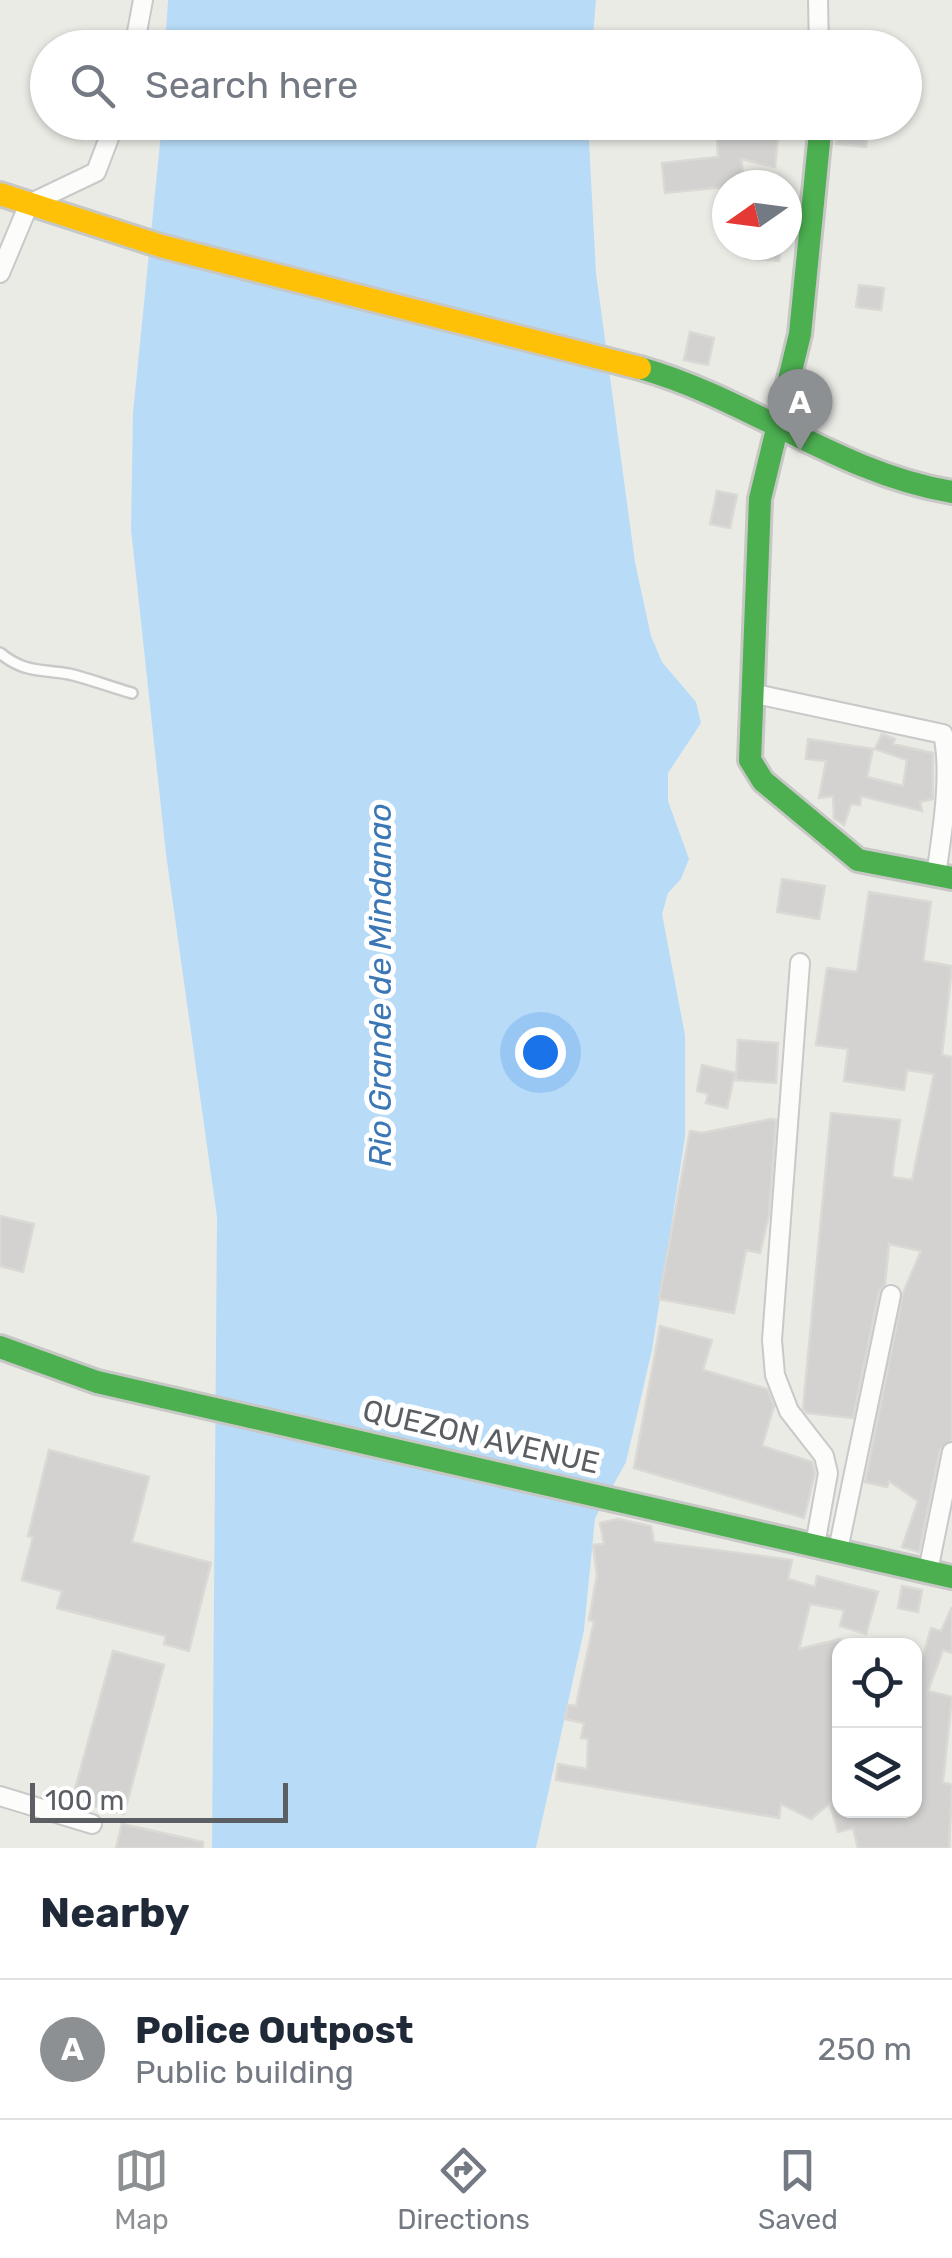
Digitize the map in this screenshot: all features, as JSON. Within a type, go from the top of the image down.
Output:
[{"type":"street","points":[[137,30],[143,0]]},
{"type":"street","points":[[818,0],[819,30]]},
{"type":"street","points":[[0,273],[29,204],[96,172],[108,140]]},
{"type":"street","points":[[751,693],[944,734],[949,794],[944,877],[858,860],[763,781],[750,760],[751,693],[760,499],[800,334],[819,140]]},
{"type":"street","points":[[0,194],[123,234],[652,371],[717,395],[886,481],[952,492]]},
{"type":"street","points":[[800,962],[772,1340],[776,1375],[790,1411],[824,1456],[828,1473],[815,1545]]},
{"type":"street","points":[[838,1550],[891,1294]]},
{"type":"street","name":"QUEZON AVENUE","points":[[0,1347],[67,1374],[952,1577]]},
{"type":"street","points":[[928,1571],[952,1452]]},
{"type":"street","points":[[0,1796],[92,1824]]},
{"type":"lane","points":[[0,654],[17,667],[66,674],[132,693]]},
{"type":"water","points":[[168,0],[596,0],[593,30],[166,30]]},
{"type":"water","name":"Rio Grande de Mindanao","points":[[160,140],[589,140],[596,273],[635,562],[651,636],[662,662],[696,702],[701,723],[668,773],[668,801],[689,859],[681,879],[668,893],[662,914],[685,1035],[685,1137],[652,1350],[626,1462],[595,1518],[584,1630],[536,1848],[212,1848],[217,1217],[166,854],[131,529],[133,413]]},
{"type":"building","points":[[717,140],[778,140],[775,167],[741,159],[743,170],[712,170],[712,188],[665,193],[662,163],[718,157]]},
{"type":"building","points":[[836,140],[867,140],[866,147],[836,144]]},
{"type":"building","points":[[859,285],[884,288],[881,310],[856,307]]},
{"type":"building","points":[[690,332],[714,338],[708,365],[684,360]]},
{"type":"building","points":[[717,491],[737,495],[730,528],[710,524]]},
{"type":"building","points":[[882,734],[895,739],[893,744],[933,753],[933,799],[920,802],[922,811],[861,796],[860,805],[851,804],[844,825],[834,818],[833,796],[819,798],[826,761],[806,759],[808,739],[873,749],[867,777],[903,786],[907,760],[875,749]]},
{"type":"building","points":[[782,879],[825,886],[819,919],[777,912]]},
{"type":"building","points":[[869,892],[931,902],[923,961],[952,966],[942,1055],[952,1057],[952,1440],[940,1450],[919,1552],[902,1547],[918,1501],[889,1481],[887,1487],[865,1482],[903,1293],[921,1251],[889,1244],[885,1284],[879,1292],[853,1418],[807,1413],[803,1409],[831,1113],[900,1120],[892,1177],[912,1180],[934,1074],[907,1070],[904,1090],[844,1081],[848,1049],[816,1045],[827,968],[857,972]]},
{"type":"building","points":[[738,1040],[778,1043],[776,1083],[736,1080]]},
{"type":"building","points":[[702,1065],[735,1073],[727,1108],[706,1103],[708,1094],[697,1091]]},
{"type":"building","points":[[776,1120],[769,1214],[760,1253],[746,1250],[734,1313],[659,1299],[690,1131],[702,1133]]},
{"type":"building","points":[[0,1216],[34,1224],[23,1272],[0,1266]]},
{"type":"building","points":[[660,1326],[712,1340],[703,1370],[767,1389],[774,1406],[762,1446],[812,1462],[815,1473],[804,1518],[634,1468]]},
{"type":"building","points":[[49,1450],[149,1477],[132,1542],[211,1563],[189,1651],[164,1644],[166,1636],[57,1608],[62,1591],[22,1580],[33,1537],[28,1536]]},
{"type":"building","points":[[618,1519],[651,1526],[654,1542],[792,1560],[788,1579],[815,1587],[817,1576],[878,1592],[866,1634],[840,1626],[844,1610],[810,1604],[799,1649],[832,1641],[832,1810],[830,1803],[811,1819],[781,1804],[779,1818],[556,1780],[558,1764],[587,1769],[588,1739],[581,1738],[584,1723],[565,1719],[568,1705],[576,1706],[594,1621],[589,1620],[597,1575],[593,1545],[604,1544],[600,1523]]},
{"type":"building","points":[[902,1586],[922,1590],[918,1612],[898,1608]]},
{"type":"building","points":[[952,1607],[952,1653],[943,1650],[928,1691],[952,1697],[943,1782],[952,1785],[949,1848],[858,1848],[853,1828],[838,1832],[834,1818],[922,1818],[922,1660],[931,1628],[941,1631]]},
{"type":"building","points":[[113,1651],[164,1665],[124,1814],[72,1800]]},
{"type":"building","points":[[122,1824],[203,1842],[203,1848],[116,1848]]},
{"type":"traffic: fast","points":[[819,140],[800,334],[760,499],[750,760],[763,781],[858,860],[952,878]]},
{"type":"traffic: fast","points":[[640,368],[719,398],[871,469],[952,492]]},
{"type":"traffic: fast","points":[[0,1347],[97,1382],[952,1577]]},
{"type":"traffic: slow","points":[[0,194],[161,246],[640,368]]},
{"type":"place","name":"Police Outpost","points":[[800,451]]}]
